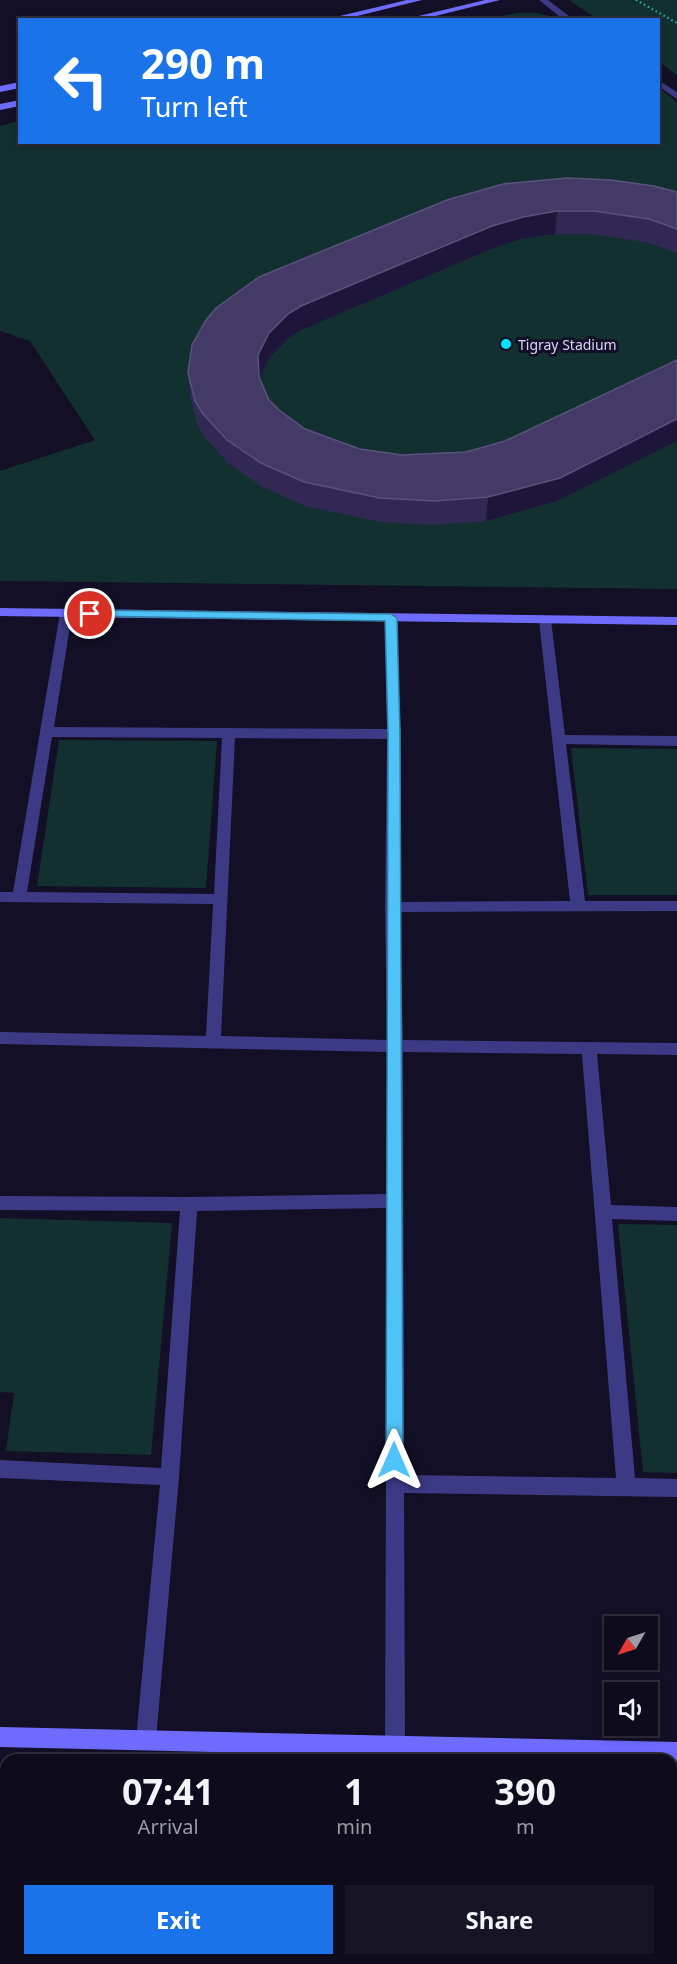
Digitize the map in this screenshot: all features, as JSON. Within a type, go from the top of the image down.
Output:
[{"type":"street","points":[[336,18],[418,0]]},
{"type":"street","points":[[415,18],[496,0]]},
{"type":"street","points":[[543,0],[567,18]]},
{"type":"street","points":[[660,83],[677,96]]},
{"type":"street","points":[[0,89],[18,85]]},
{"type":"street","points":[[0,108],[18,104]]},
{"type":"street","points":[[0,612],[677,621]]},
{"type":"street","points":[[19,897],[66,613]]},
{"type":"street","points":[[391,618],[394,734],[392,907],[395,1046],[393,1201],[395,1746]]},
{"type":"street","points":[[545,620],[578,907]]},
{"type":"street","points":[[48,732],[394,734]]},
{"type":"street","points":[[213,1043],[229,733]]},
{"type":"street","points":[[557,739],[677,741]]},
{"type":"street","points":[[0,897],[220,899]]},
{"type":"street","points":[[392,907],[677,906]]},
{"type":"street","points":[[0,1038],[677,1049]]},
{"type":"street","points":[[589,1048],[626,1487]]},
{"type":"street","points":[[0,1203],[189,1204],[393,1201]]},
{"type":"street","points":[[146,1739],[170,1477],[189,1204]]},
{"type":"street","points":[[603,1212],[677,1214]]},
{"type":"street","points":[[0,1469],[170,1477]]},
{"type":"street","points":[[394,1484],[677,1488]]},
{"type":"street","points":[[0,1737],[677,1752]]},
{"type":"path","points":[[636,0],[677,23]]},
{"type":"green space","points":[[569,0],[677,0],[677,75],[660,63],[660,18],[596,18]]},
{"type":"green space","points":[[516,13],[537,13],[557,18],[492,18]]},
{"type":"green space","points":[[660,89],[677,102],[677,589],[0,581],[0,471],[95,440],[30,341],[0,331],[0,126],[18,121],[18,144],[660,144]]},
{"type":"green space","points":[[59,740],[217,741],[206,888],[37,886]]},
{"type":"green space","points":[[571,748],[677,749],[677,895],[588,895]]},
{"type":"green space","points":[[0,1218],[172,1223],[151,1455],[6,1451],[14,1393],[0,1392]]},
{"type":"green space","points":[[618,1224],[677,1225],[677,1473],[643,1472]]},
{"type":"building","points":[[567,178],[611,180],[677,192],[677,229],[649,219],[594,211],[557,211],[523,217],[492,226],[301,306],[288,314],[269,333],[258,355],[259,377],[269,400],[305,429],[360,449],[402,455],[466,452],[505,441],[677,360],[677,419],[560,478],[488,497],[434,501],[380,498],[304,482],[261,463],[227,440],[203,414],[195,401],[188,373],[192,345],[206,320],[216,308],[259,277],[447,200],[503,184]]},
{"type":"place","name":"Tigray Stadium","points":[[506,344]]},
{"type":"route","points":[[90,614],[391,618],[394,734],[392,907],[395,1046],[394,1460]]}]
